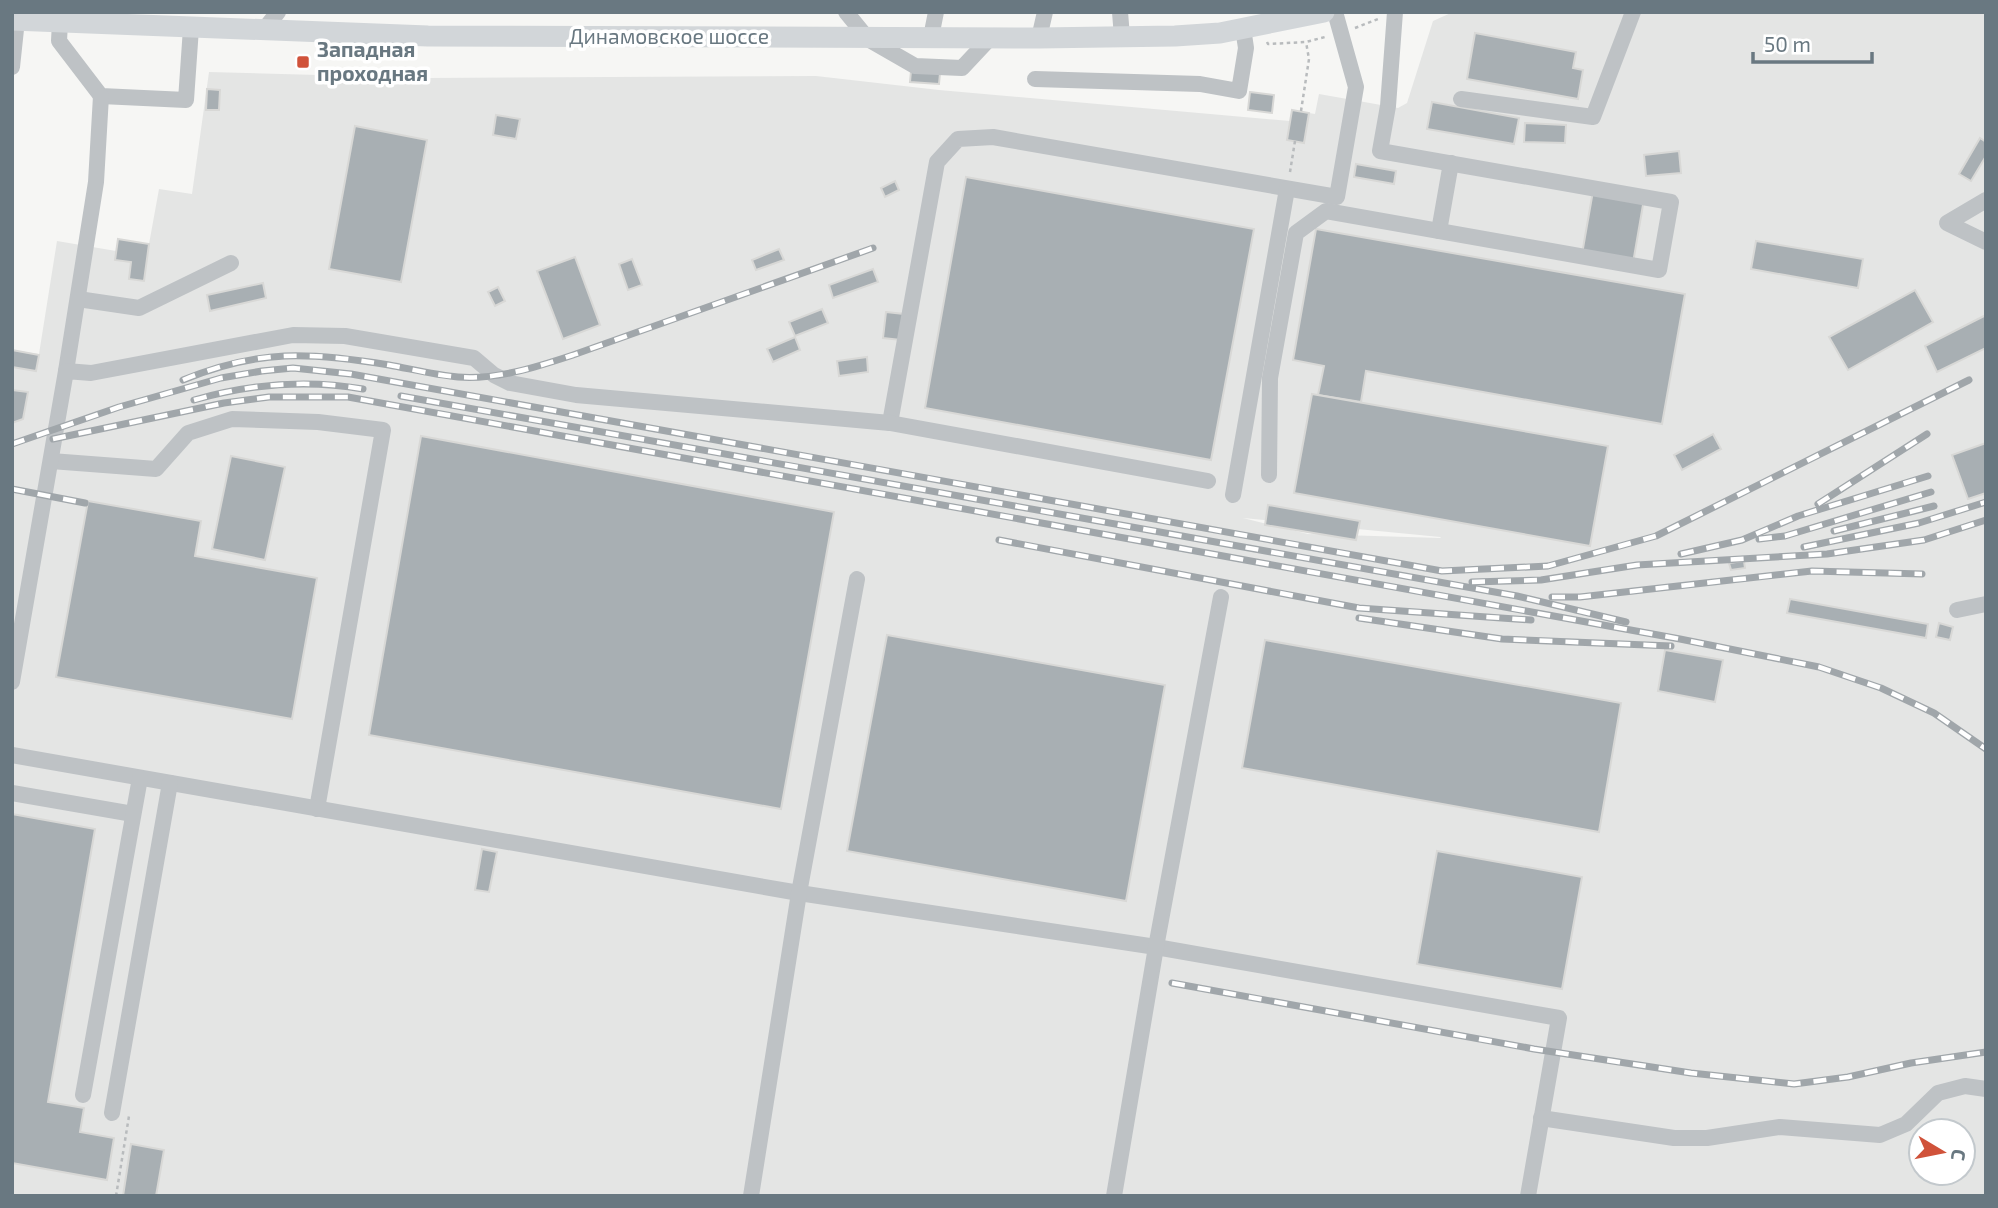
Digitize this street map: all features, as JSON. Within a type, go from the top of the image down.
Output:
[{"type":"main road","name":"Динамовское шоссе","points":[[15,20],[60,22],[110,18],[191,28],[441,36],[1039,38],[1209,34],[1324,12]]},
{"type":"lane","points":[[263,31],[278,12]]},
{"type":"lane","points":[[846,12],[868,38],[915,66],[962,68],[991,37]]},
{"type":"lane","points":[[931,37],[936,12]]},
{"type":"lane","points":[[1039,38],[1045,12]]},
{"type":"lane","points":[[1120,12],[1122,37]]},
{"type":"lane","points":[[890,423],[937,162],[958,139],[993,137],[1337,197],[1356,87],[1335,12]]},
{"type":"lane","points":[[1269,475],[1270,378],[1296,233],[1326,211],[1659,270],[1671,202],[1380,151],[1388,106],[1395,12]]},
{"type":"lane","points":[[1461,99],[1594,117],[1633,12]]},
{"type":"lane","points":[[12,67],[15,20]]},
{"type":"lane","points":[[12,681],[96,182],[101,96],[59,41],[60,22]]},
{"type":"lane","points":[[101,96],[186,100],[191,28]]},
{"type":"lane","points":[[1035,79],[1200,84],[1238,91],[1246,48],[1242,29]]},
{"type":"lane","points":[[1439,231],[1451,163]]},
{"type":"lane","points":[[1233,495],[1287,188]]},
{"type":"lane","points":[[1986,200],[1947,223],[1986,242]]},
{"type":"lane","points":[[78,299],[139,308],[231,263]]},
{"type":"lane","points":[[66,371],[91,373],[293,335],[345,336],[474,358],[494,375],[510,383],[576,395],[890,423],[1208,481]]},
{"type":"lane","points":[[51,461],[156,469],[188,433],[232,419],[318,422],[383,429],[317,809]]},
{"type":"lane","points":[[751,1196],[799,893],[857,579]]},
{"type":"lane","points":[[1114,1196],[1156,947],[1221,597]]},
{"type":"lane","points":[[1956,610],[1986,604]]},
{"type":"lane","points":[[12,755],[799,893],[1156,947],[1559,1018],[1528,1196]]},
{"type":"lane","points":[[83,1096],[140,778]]},
{"type":"lane","points":[[112,1113],[170,783]]},
{"type":"lane","points":[[12,793],[133,814]]},
{"type":"lane","points":[[1541,1118],[1674,1138],[1707,1138],[1780,1127],[1880,1135],[1906,1124],[1938,1093],[1965,1086],[1986,1089]]},
{"type":"path","points":[[1301,111],[1309,59],[1306,42]]},
{"type":"path","points":[[1287,188],[1295,141]]},
{"type":"path","points":[[116,1196],[126,1137]]},
{"type":"shaded area","points":[[1453,12],[1986,12],[1986,1196],[12,1196],[12,350],[39,354],[57,241],[116,251],[118,239],[149,244],[159,189],[192,194],[209,72],[429,78],[816,76],[939,90],[1290,121],[1292,110],[1315,114],[1319,94],[1398,108],[1407,103],[1433,21]],"holes":[[[1243,518],[1440,537],[1308,534]]]},
{"type":"building","points":[[1475,33],[1576,52],[1573,68],[1583,70],[1578,99],[1467,79]]},
{"type":"building","points":[[911,71],[940,73],[939,84],[910,82]]},
{"type":"building","points":[[207,89],[220,90],[219,110],[206,110]]},
{"type":"building","points":[[1250,92],[1274,95],[1272,113],[1248,110]]},
{"type":"building","points":[[1432,102],[1519,118],[1514,144],[1427,129]]},
{"type":"building","points":[[1292,110],[1309,113],[1304,143],[1287,140]]},
{"type":"building","points":[[496,115],[520,119],[516,139],[493,135]]},
{"type":"building","points":[[1525,123],[1566,125],[1565,143],[1524,142]]},
{"type":"building","points":[[355,126],[427,140],[401,282],[329,269]]},
{"type":"building","points":[[1980,138],[1986,142],[1986,156],[1971,181],[1959,174]]},
{"type":"building","points":[[1679,151],[1681,173],[1646,176],[1644,155]]},
{"type":"building","points":[[1356,164],[1396,171],[1394,184],[1354,177]]},
{"type":"building","points":[[966,177],[1254,229],[1211,460],[925,408]]},
{"type":"building","points":[[895,181],[899,190],[885,197],[881,188]]},
{"type":"building","points":[[1593,191],[1644,199],[1633,263],[1582,254]]},
{"type":"building","points":[[1316,229],[1685,294],[1662,424],[1366,371],[1361,402],[1318,395],[1324,366],[1293,360]]},
{"type":"building","points":[[118,239],[149,244],[144,281],[129,279],[131,262],[115,260]]},
{"type":"building","points":[[1756,241],[1863,259],[1858,288],[1751,269]]},
{"type":"building","points":[[779,249],[784,260],[756,270],[752,260]]},
{"type":"building","points":[[575,257],[600,325],[563,339],[537,271]]},
{"type":"building","points":[[632,259],[642,285],[628,290],[619,264]]},
{"type":"building","points":[[873,269],[878,282],[833,298],[829,285]]},
{"type":"building","points":[[263,283],[266,298],[210,311],[207,295]]},
{"type":"building","points":[[498,287],[505,301],[495,306],[488,292]]},
{"type":"building","points":[[1915,290],[1933,322],[1848,370],[1829,337]]},
{"type":"building","points":[[822,309],[828,323],[795,336],[789,322]]},
{"type":"building","points":[[886,312],[904,314],[901,340],[883,338]]},
{"type":"building","points":[[1986,315],[1986,348],[1937,372],[1925,346]]},
{"type":"building","points":[[795,337],[800,350],[773,362],[767,349]]},
{"type":"building","points":[[12,350],[39,355],[36,371],[12,367]]},
{"type":"building","points":[[867,357],[868,372],[839,376],[837,361]]},
{"type":"building","points":[[12,390],[28,392],[23,419],[12,423]]},
{"type":"building","points":[[1312,394],[1608,446],[1590,546],[1294,493]]},
{"type":"building","points":[[1713,434],[1721,449],[1682,470],[1674,455]]},
{"type":"building","points":[[421,436],[834,512],[781,809],[369,735]]},
{"type":"building","points":[[1986,443],[1986,493],[1968,499],[1952,455]]},
{"type":"building","points":[[231,456],[285,467],[265,560],[212,549]]},
{"type":"building","points":[[88,501],[201,521],[195,556],[317,578],[292,719],[56,677]]},
{"type":"building","points":[[1268,505],[1360,521],[1356,540],[1265,525]]},
{"type":"building","points":[[1744,561],[1745,568],[1731,570],[1729,563]]},
{"type":"building","points":[[1790,599],[1928,624],[1926,638],[1787,613]]},
{"type":"building","points":[[1939,623],[1953,627],[1950,640],[1936,637]]},
{"type":"building","points":[[887,635],[1165,685],[1126,901],[847,851]]},
{"type":"building","points":[[1265,640],[1621,703],[1599,832],[1242,768]]},
{"type":"building","points":[[1665,650],[1723,660],[1715,702],[1658,691]]},
{"type":"building","points":[[12,814],[95,829],[48,1102],[84,1108],[80,1132],[114,1138],[107,1180],[12,1163]]},
{"type":"building","points":[[482,849],[497,852],[489,892],[475,890]]},
{"type":"building","points":[[1437,851],[1582,877],[1562,989],[1417,964]]},
{"type":"building","points":[[131,1144],[164,1150],[156,1196],[123,1196]]},
{"type":"railway","points":[[183,380],[236,363],[284,356],[361,361],[458,377],[502,375],[573,355],[873,248]]},
{"type":"railway","points":[[12,444],[119,407],[221,378],[293,368],[351,374],[1442,571],[1548,566],[1656,536],[1969,380]]},
{"type":"railway","points":[[194,400],[236,390],[278,385],[320,384],[363,389]]},
{"type":"railway","points":[[401,396],[1517,596],[1626,622]]},
{"type":"railway","points":[[53,439],[224,403],[269,397],[348,397],[1680,639],[1819,667],[1881,688],[1934,713],[1986,749]]},
{"type":"railway","points":[[1818,504],[1927,434]]},
{"type":"railway","points":[[1681,554],[1742,540],[1798,516],[1928,476]]},
{"type":"railway","points":[[12,489],[85,503]]},
{"type":"railway","points":[[1759,539],[1785,536],[1931,492]]},
{"type":"railway","points":[[1804,547],[1919,523],[1986,502]]},
{"type":"railway","points":[[1834,531],[1934,506]]},
{"type":"railway","points":[[1472,582],[1541,580],[1637,565],[1827,554],[1924,540],[1986,520]]},
{"type":"railway","points":[[999,540],[1359,608],[1531,620]]},
{"type":"railway","points":[[1552,597],[1580,597],[1812,571],[1922,574]]},
{"type":"railway","points":[[1359,618],[1502,639],[1671,646]]},
{"type":"railway","points":[[1172,983],[1534,1049],[1691,1073],[1794,1084],[1986,1052]]},
{"type":"place","name":"Западная проходная","points":[[303,62]]}]
